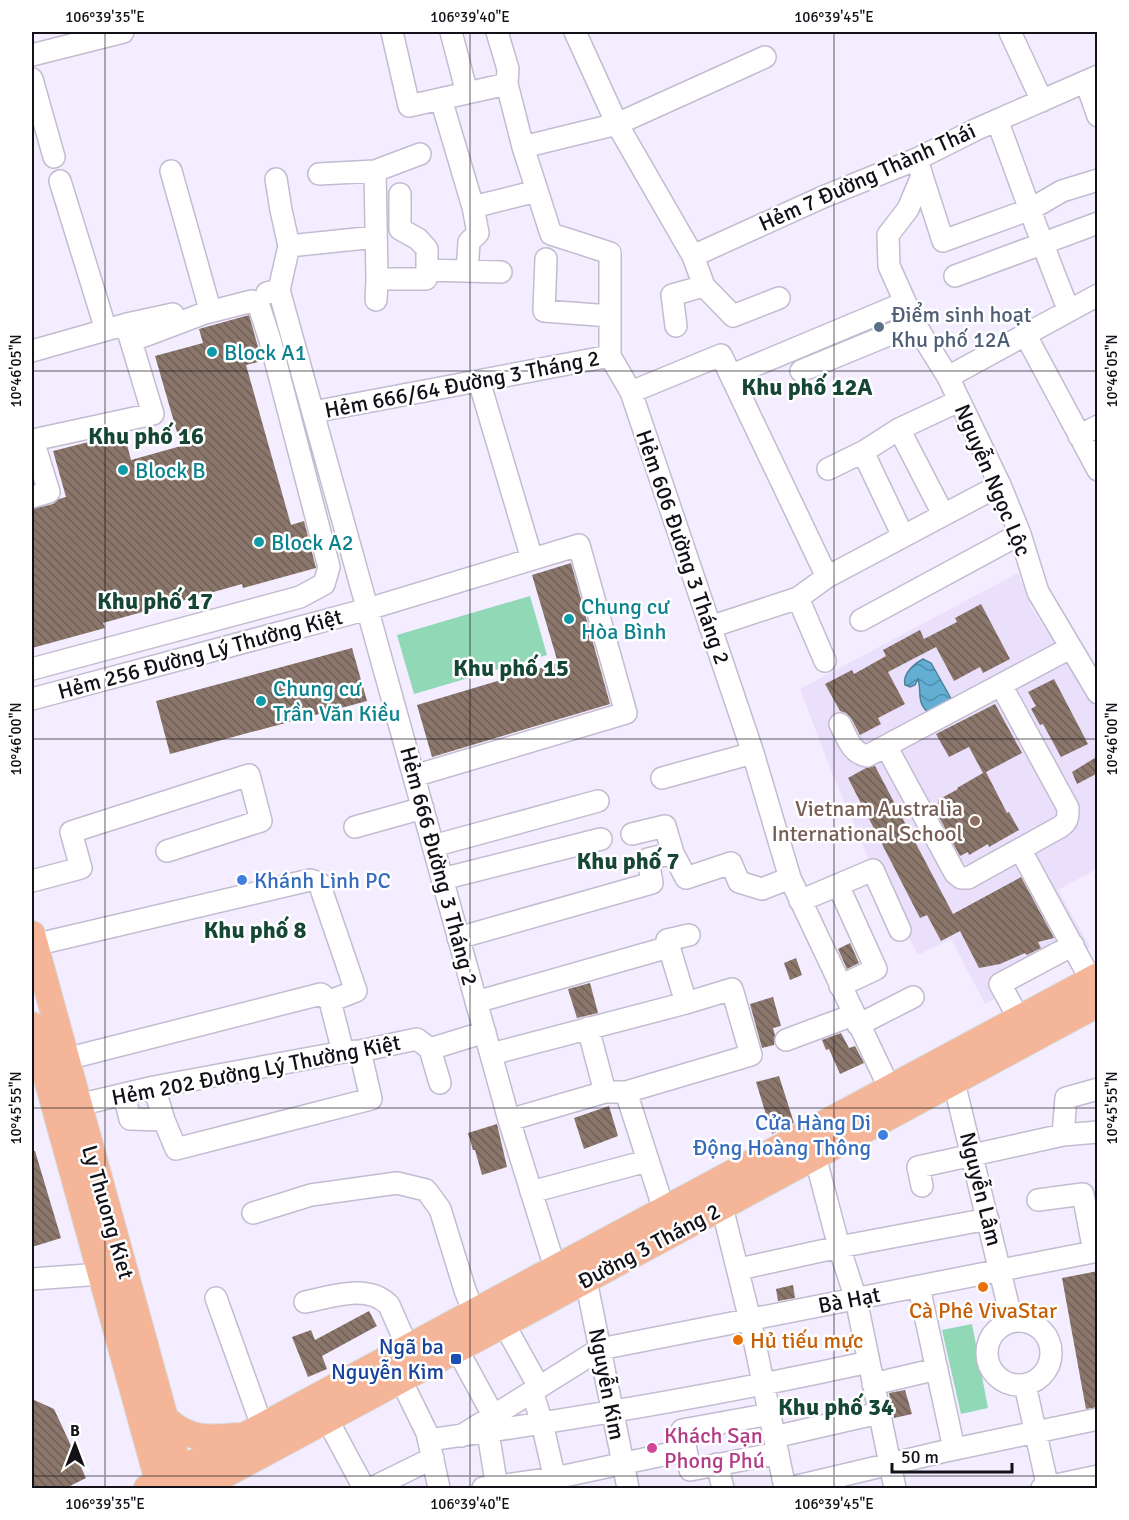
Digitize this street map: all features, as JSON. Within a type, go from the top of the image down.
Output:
[{"type":"main road","name":"Ly Thuong Kiet","points":[[33,940],[176,1458],[186,1479]]},
{"type":"main road","name":"Đường 3 Tháng 2","points":[[200,1488],[327,1419],[409,1366],[487,1324],[586,1280],[815,1156],[895,1099],[948,1056],[1018,1018],[1095,986]]},
{"type":"main road","name":"Đường 3 Tháng 2","points":[[253,1431],[306,1403],[457,1349],[555,1268],[664,1210],[895,1099],[954,1081],[1095,986]]},
{"type":"main road","name":"Ly Thuong Kiet","points":[[32,1025],[149,1448],[150,1487]]},
{"type":"main road","points":[[166,1419],[176,1428],[198,1437],[253,1431]]},
{"type":"main road","points":[[150,1487],[186,1479],[253,1431]]},
{"type":"street","points":[[32,55],[55,40],[123,32]]},
{"type":"street","points":[[392,32],[410,106],[507,84]]},
{"type":"street","points":[[451,32],[467,93]]},
{"type":"street","points":[[497,32],[508,69],[507,84],[523,147],[551,234],[610,253],[610,356]]},
{"type":"street","points":[[574,32],[616,124],[693,255],[704,286],[733,316],[779,298]]},
{"type":"street","points":[[1010,32],[1042,101]]},
{"type":"street","points":[[523,147],[616,124],[765,57]]},
{"type":"street","points":[[32,79],[35,106],[54,157]]},
{"type":"street","points":[[1092,79],[1098,116]]},
{"type":"street","name":"Hẻm 7 Đường Thành Thái","points":[[693,255],[823,197],[920,167],[996,120],[1092,79]]},
{"type":"street","points":[[441,99],[474,207],[478,234],[469,242],[467,272]]},
{"type":"street","points":[[996,120],[1031,208],[1041,243],[1069,311]]},
{"type":"street","points":[[319,174],[375,171],[420,154]]},
{"type":"street","points":[[920,167],[943,241],[1031,208],[1062,191],[1098,180]]},
{"type":"street","name":"Nguyễn Ngọc Lộc","points":[[920,167],[908,209],[888,235],[889,266],[904,303],[948,377],[1000,484],[1020,534],[1038,591],[1098,693]]},
{"type":"street","points":[[171,171],[209,306]]},
{"type":"street","points":[[375,171],[376,300]]},
{"type":"street","points":[[129,333],[209,306],[279,290],[289,246],[276,178]]},
{"type":"street","points":[[60,181],[106,330]]},
{"type":"street","points":[[474,207],[537,191]]},
{"type":"street","points":[[377,279],[426,279],[426,249],[418,239],[400,229],[400,194]]},
{"type":"street","points":[[954,276],[1098,223]]},
{"type":"street","points":[[289,246],[376,237]]},
{"type":"street","points":[[546,259],[544,311],[610,316]]},
{"type":"street","points":[[426,270],[501,272]]},
{"type":"street","points":[[676,326],[672,295],[704,286]]},
{"type":"street","name":"Hẻm 666 Đường 3 Tháng 2","points":[[279,290],[490,1054],[555,1268]]},
{"type":"street","points":[[948,377],[1098,295]]},
{"type":"street","points":[[32,351],[106,330],[129,333],[252,301],[259,306],[270,340],[329,567],[324,584],[300,597],[32,669]]},
{"type":"street","points":[[732,375],[904,303]]},
{"type":"street","points":[[801,372],[915,324]]},
{"type":"street","points":[[32,497],[49,492],[33,440],[153,414],[129,333]]},
{"type":"street","points":[[1025,334],[1088,431],[1098,470]]},
{"type":"street","points":[[631,392],[722,355],[827,577]]},
{"type":"street","name":"Hẻm 666/64 Đường 3 Tháng 2","points":[[313,412],[610,356]]},
{"type":"street","name":"Hẻm 606 Đường 3 Tháng 2","points":[[610,356],[631,392],[753,753],[790,878],[895,1099]]},
{"type":"street","points":[[479,381],[532,559]]},
{"type":"street","points":[[828,469],[863,452],[899,429],[959,401]]},
{"type":"street","points":[[899,429],[943,514]]},
{"type":"street","points":[[863,452],[903,536]]},
{"type":"street","points":[[710,627],[798,598],[827,577],[1000,484]]},
{"type":"street","points":[[861,620],[1020,534]]},
{"type":"street","name":"Hẻm 256 Đường Lý Thường Kiệt","points":[[32,699],[368,609],[579,544],[626,713],[414,776]]},
{"type":"street","points":[[798,598],[825,661]]},
{"type":"street","points":[[248,612],[255,639]]},
{"type":"street","points":[[118,646],[129,673]]},
{"type":"street","points":[[840,724],[853,749],[867,756],[1070,648]]},
{"type":"street","points":[[886,746],[955,873],[961,878],[968,878],[1066,823],[1068,808],[1002,685]]},
{"type":"street","points":[[662,778],[753,753]]},
{"type":"street","points":[[32,881],[81,868],[71,832],[249,775],[261,821],[167,851]]},
{"type":"street","points":[[433,846],[598,801]]},
{"type":"street","points":[[355,827],[423,808]]},
{"type":"street","points":[[632,834],[665,826],[686,878],[731,863],[739,882],[762,889],[790,878]]},
{"type":"street","points":[[442,879],[601,839]]},
{"type":"street","points":[[1020,849],[1095,986]]},
{"type":"street","points":[[458,938],[652,883],[648,859],[674,853]]},
{"type":"street","points":[[800,901],[873,870],[900,930]]},
{"type":"street","points":[[33,940],[310,880],[319,883],[327,902],[356,991],[330,1001]]},
{"type":"street","points":[[838,885],[876,969],[840,986]]},
{"type":"street","points":[[686,1003],[667,940],[689,935]]},
{"type":"street","points":[[1018,1018],[1000,984],[1073,945]]},
{"type":"street","points":[[476,1002],[669,947]]},
{"type":"street","points":[[490,1054],[686,1003],[732,988],[751,1055],[509,1120]]},
{"type":"street","points":[[66,1059],[321,994],[330,1001],[371,1099],[176,1149],[154,1087]]},
{"type":"street","points":[[786,1040],[856,1020],[913,997]]},
{"type":"street","points":[[588,1028],[647,1161],[664,1210]]},
{"type":"street","points":[[430,1049],[484,1032]]},
{"type":"street","name":"Hẻm 202 Đường Lý Thường Kiệt","points":[[78,1105],[154,1087],[417,1039],[430,1049],[440,1083]]},
{"type":"street","name":"Nguyễn Lâm","points":[[948,1056],[1012,1321]]},
{"type":"street","points":[[1063,1135],[1066,1098],[1098,1089]]},
{"type":"street","points":[[124,1094],[130,1119],[164,1120]]},
{"type":"street","points":[[922,1186],[918,1167],[1063,1135],[1098,1132]]},
{"type":"street","points":[[815,1156],[839,1247],[856,1299],[895,1488]]},
{"type":"street","points":[[531,1192],[647,1161]]},
{"type":"street","points":[[253,1213],[311,1195],[397,1183],[426,1190],[440,1209],[487,1324],[536,1389],[556,1483]]},
{"type":"street","points":[[1038,1200],[1092,1191],[1096,1251]]},
{"type":"street","points":[[722,1207],[739,1269],[787,1488],[890,1463],[1098,1419]]},
{"type":"street","points":[[739,1269],[839,1247],[988,1220]]},
{"type":"street","name":"Bà Hạt","points":[[600,1349],[1096,1251]]},
{"type":"street","points":[[555,1268],[586,1280]]},
{"type":"street","points":[[32,1280],[100,1274]]},
{"type":"street","name":"Nguyễn Kim","points":[[586,1280],[628,1488]]},
{"type":"street","points":[[919,1287],[954,1449]]},
{"type":"street","points":[[305,1302],[356,1293],[373,1294],[389,1305],[409,1366],[439,1488]]},
{"type":"street","points":[[216,1298],[253,1431]]},
{"type":"street","points":[[1022,1320],[1032,1323],[1041,1329],[1051,1346],[1051,1357],[1043,1375],[1025,1385],[1015,1385],[996,1377],[987,1359],[986,1349],[989,1340],[1003,1324],[1012,1321],[1022,1320]]},
{"type":"street","points":[[457,1349],[489,1422],[492,1488],[556,1483],[623,1463],[686,1450]]},
{"type":"street","points":[[372,1488],[431,1449],[489,1422],[600,1349]]},
{"type":"street","points":[[489,1422],[543,1423],[764,1385],[869,1362]]},
{"type":"street","points":[[873,1384],[937,1369]]},
{"type":"street","points":[[1025,1385],[1046,1488],[1098,1476]]},
{"type":"street","points":[[770,1414],[682,1430],[690,1470],[717,1464],[879,1413]]},
{"type":"street","points":[[327,1419],[364,1488]]},
{"type":"street","points":[[717,1464],[723,1488]]},
{"type":"shaded area","name":"Vietnam Australia International School","points":[[1018,573],[1031,607],[1097,710],[1097,869],[1058,890],[1090,947],[985,1004],[951,939],[918,955],[875,874],[832,773],[800,689]]},
{"type":"green space","points":[[530,596],[547,655],[414,694],[397,635]]},
{"type":"green space","points":[[972,1324],[988,1408],[961,1414],[942,1330]]},
{"type":"water","points":[[923,659],[931,663],[953,702],[928,712],[921,701],[918,679],[915,685],[910,687],[905,685],[905,677]]},
{"type":"building","points":[[249,315],[262,361],[246,365],[291,525],[304,521],[316,568],[243,588],[242,584],[103,623],[105,628],[32,648],[32,509],[53,504],[66,497],[53,451],[124,433],[131,460],[181,446],[155,356],[203,343],[199,329]]},
{"type":"building","name":"Chung cư Hòa Bình","points":[[571,563],[610,704],[432,757],[417,705],[558,663],[532,575]]},
{"type":"building","points":[[981,604],[1010,659],[983,673],[980,667],[954,681],[936,647],[888,672],[905,704],[878,718],[881,724],[860,735],[851,718],[840,711],[825,684],[852,670],[854,674],[886,656],[883,650],[920,630],[924,639],[957,622],[955,618]]},
{"type":"building","name":"Chung cư Trần Văn Kiều","points":[[352,648],[367,701],[170,754],[156,701]]},
{"type":"building","points":[[1054,679],[1088,744],[1061,757],[1043,724],[1040,725],[1031,709],[1036,706],[1028,692]]},
{"type":"building","points":[[995,704],[1022,753],[986,772],[1007,813],[1009,812],[1019,830],[989,847],[988,844],[969,855],[968,852],[960,856],[933,806],[939,802],[938,800],[983,773],[969,747],[949,757],[936,734]]},
{"type":"building","points":[[1098,756],[1098,773],[1077,784],[1072,772]]},
{"type":"building","points":[[875,766],[953,914],[1021,877],[1054,938],[1038,942],[1041,948],[1027,955],[1025,953],[1000,964],[979,968],[960,931],[941,941],[927,915],[920,918],[848,778],[866,768]]},
{"type":"building","points":[[850,943],[859,963],[847,969],[838,949]]},
{"type":"building","points":[[796,958],[802,975],[790,980],[784,963]]},
{"type":"building","points":[[590,983],[598,1013],[577,1018],[568,989]]},
{"type":"building","points":[[773,997],[781,1026],[773,1028],[774,1045],[762,1048],[750,1004]]},
{"type":"building","points":[[841,1033],[849,1048],[855,1046],[864,1063],[840,1074],[829,1049],[826,1050],[822,1040]]},
{"type":"building","points":[[779,1076],[794,1123],[772,1134],[756,1082]]},
{"type":"building","points":[[609,1106],[618,1136],[584,1149],[574,1118]]},
{"type":"building","points":[[497,1124],[507,1167],[482,1175],[468,1133]]},
{"type":"building","points":[[32,1151],[35,1151],[61,1238],[32,1247]]},
{"type":"building","points":[[1098,1271],[1098,1407],[1086,1409],[1062,1278]]},
{"type":"building","points":[[793,1285],[795,1298],[778,1301],[776,1289]]},
{"type":"building","points":[[369,1311],[377,1326],[322,1356],[327,1369],[308,1377],[292,1337],[311,1330],[315,1340]]},
{"type":"building","points":[[905,1390],[912,1414],[894,1418],[889,1393]]},
{"type":"building","points":[[32,1399],[54,1409],[86,1478],[66,1488],[32,1488]]},
{"type":"place","name":"Điểm sinh hoạt Khu phố 12A","points":[[879,327]]},
{"type":"place","name":"Block A1","points":[[212,352]]},
{"type":"place","name":"Block B","points":[[123,470]]},
{"type":"place","name":"Block A2","points":[[259,542]]},
{"type":"place","name":"Chung cư Hòa Bình","points":[[569,619]]},
{"type":"place","name":"Chung cư Trần Văn Kiều","points":[[261,701]]},
{"type":"place","name":"Vietnam Australia International School","points":[[975,821]]},
{"type":"place","name":"Khánh Linh PC","points":[[242,880]]},
{"type":"place","name":"Cửa Hàng Di Động Hoàng Thông","points":[[883,1135]]},
{"type":"place","name":"Cà Phê VivaStar","points":[[983,1287]]},
{"type":"place","name":"Hủ tiếu mực","points":[[738,1340]]},
{"type":"place","name":"Ngã ba Nguyễn Kim","points":[[456,1359]]},
{"type":"place","name":"Khách Sạn Phong Phú","points":[[652,1448]]},
{"type":"district","name":"Khu phố 12A","points":[[807,387]]},
{"type":"district","name":"Khu phố 16","points":[[146,436]]},
{"type":"district","name":"Khu phố 17","points":[[155,601]]},
{"type":"district","name":"Khu phố 15","points":[[511,668]]},
{"type":"district","name":"Khu phố 7","points":[[628,861]]},
{"type":"district","name":"Khu phố 8","points":[[255,930]]},
{"type":"district","name":"Khu phố 34","points":[[836,1407]]}]
